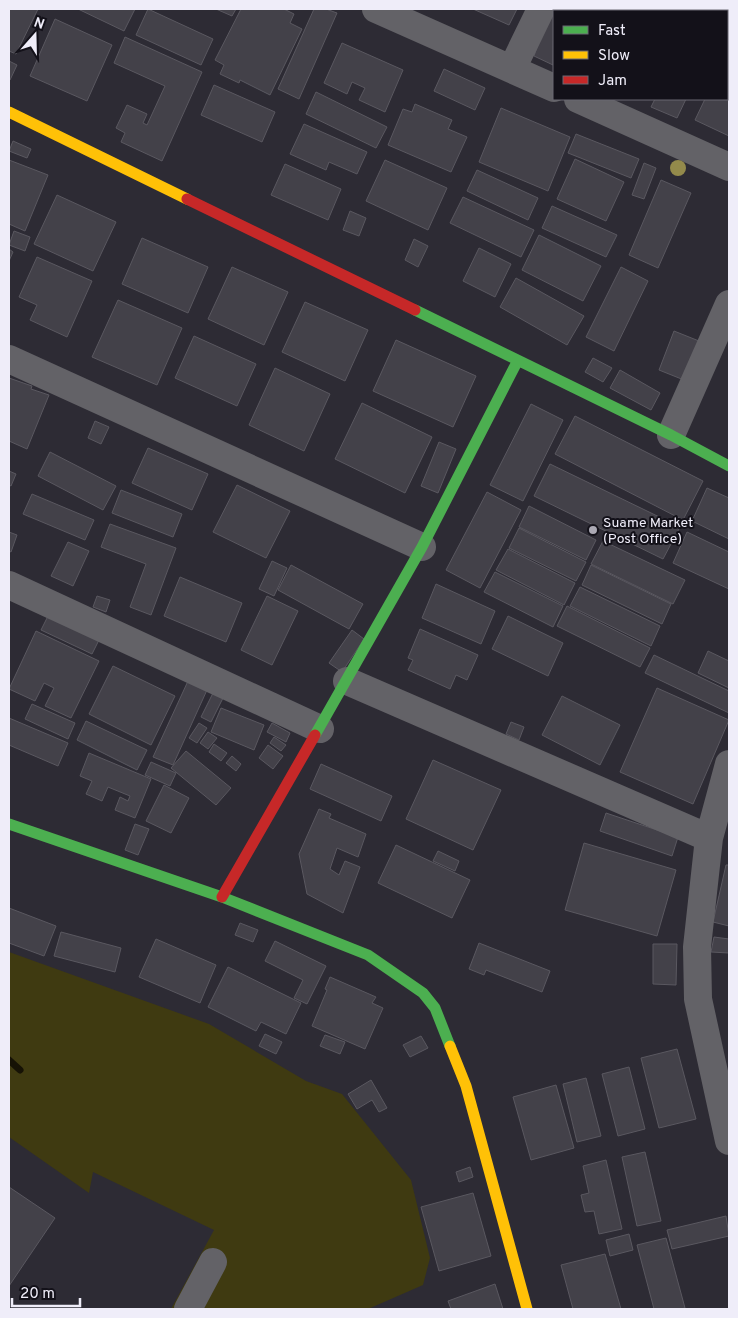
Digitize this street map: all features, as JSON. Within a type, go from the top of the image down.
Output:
[{"type":"street","points":[[376,9],[553,88]]},
{"type":"street","points":[[512,69],[541,9]]},
{"type":"street","points":[[580,100],[729,168]]},
{"type":"street","points":[[9,112],[517,362],[671,435],[729,466]]},
{"type":"street","points":[[671,435],[729,304]]},
{"type":"street","points":[[9,359],[422,547]]},
{"type":"street","points":[[222,897],[320,729],[422,547],[517,362]]},
{"type":"street","points":[[9,585],[320,729]]},
{"type":"street","points":[[347,681],[709,838]]},
{"type":"street","points":[[729,764],[709,838],[697,947],[698,999],[729,1140]]},
{"type":"street","points":[[9,824],[222,897],[368,955],[423,993],[435,1008],[466,1086],[527,1309]]},
{"type":"street","points":[[188,1309],[213,1262]]},
{"type":"shaded area","points":[[9,952],[209,1024],[306,1081],[342,1094],[411,1180],[430,1258],[423,1285],[368,1309],[171,1309],[214,1230],[93,1172],[89,1193],[9,1137]]},
{"type":"building","points":[[9,9],[38,9],[16,54],[9,51]]},
{"type":"building","points":[[78,9],[135,9],[124,31]]},
{"type":"building","points":[[148,9],[213,39],[201,65],[136,35]]},
{"type":"building","points":[[216,9],[236,9],[232,16]]},
{"type":"building","points":[[241,9],[284,9],[294,14],[290,23],[302,29],[270,95],[240,80],[239,83],[220,74],[224,65],[215,60]]},
{"type":"building","points":[[314,9],[326,9],[337,13],[299,99],[278,89]]},
{"type":"building","points":[[473,9],[517,9],[509,25]]},
{"type":"building","points":[[568,9],[634,10],[571,10]]},
{"type":"building","points":[[550,10],[553,12],[553,65],[534,56]]},
{"type":"building","points":[[55,19],[112,45],[87,101],[30,76]]},
{"type":"building","points":[[125,37],[202,72],[162,161],[121,142],[125,133],[116,128],[127,105],[147,114],[143,123],[147,125],[165,86],[114,63]]},
{"type":"building","points":[[342,43],[403,70],[385,112],[359,100],[365,88],[352,82],[347,94],[324,83]]},
{"type":"building","points":[[729,56],[729,136],[695,120],[705,100],[728,100]]},
{"type":"building","points":[[9,61],[17,65],[10,80],[9,80]]},
{"type":"building","points":[[444,69],[485,88],[475,110],[434,91]]},
{"type":"building","points":[[214,85],[275,112],[262,142],[201,115]]},
{"type":"building","points":[[316,92],[387,127],[376,148],[306,114]]},
{"type":"building","points":[[654,100],[686,100],[677,118],[651,107]]},
{"type":"building","points":[[415,104],[452,120],[448,129],[467,137],[451,172],[388,145],[403,109],[412,112]]},
{"type":"building","points":[[501,108],[570,137],[548,191],[479,162]]},
{"type":"building","points":[[304,124],[367,152],[357,174],[329,162],[326,170],[290,154]]},
{"type":"building","points":[[576,134],[639,159],[631,178],[568,153]]},
{"type":"building","points":[[13,141],[31,149],[27,158],[9,151]]},
{"type":"building","points":[[575,159],[624,182],[606,221],[557,199]]},
{"type":"building","points":[[9,160],[48,175],[25,231],[9,224]]},
{"type":"building","points":[[385,160],[447,188],[428,230],[366,201]]},
{"type":"building","points":[[644,163],[656,168],[644,199],[632,195]]},
{"type":"building","points":[[285,164],[341,189],[328,220],[271,195]]},
{"type":"building","points":[[477,170],[538,198],[528,220],[467,191]]},
{"type":"building","points":[[661,180],[691,193],[658,268],[629,255]]},
{"type":"building","points":[[57,195],[116,222],[93,271],[34,244]]},
{"type":"building","points":[[463,197],[534,230],[521,257],[450,223]]},
{"type":"building","points":[[552,206],[617,235],[606,257],[542,228]]},
{"type":"building","points":[[350,211],[366,218],[359,236],[343,230]]},
{"type":"building","points":[[14,231],[30,237],[25,251],[9,245]]},
{"type":"building","points":[[539,235],[601,266],[583,301],[522,270]]},
{"type":"building","points":[[142,238],[208,267],[188,313],[122,284]]},
{"type":"building","points":[[414,239],[428,246],[418,267],[405,260]]},
{"type":"building","points":[[479,248],[511,264],[495,297],[463,281]]},
{"type":"building","points":[[9,249],[13,252],[9,261]]},
{"type":"building","points":[[37,257],[92,281],[67,337],[30,320],[37,305],[19,297]]},
{"type":"building","points":[[232,267],[288,292],[264,345],[208,319]]},
{"type":"building","points":[[621,267],[648,281],[614,351],[586,337]]},
{"type":"building","points":[[516,278],[584,316],[567,345],[500,307]]},
{"type":"building","points":[[118,300],[182,328],[157,385],[92,357]]},
{"type":"building","points":[[305,302],[368,330],[345,381],[282,352]]},
{"type":"building","points":[[674,331],[699,341],[684,380],[659,370]]},
{"type":"building","points":[[194,336],[256,364],[237,406],[175,378]]},
{"type":"building","points":[[396,340],[476,376],[453,427],[373,391]]},
{"type":"building","points":[[593,358],[612,368],[603,382],[585,372]]},
{"type":"building","points":[[275,368],[330,394],[304,451],[249,425]]},
{"type":"building","points":[[620,370],[660,393],[651,410],[610,388]]},
{"type":"building","points":[[9,378],[32,386],[31,389],[49,395],[27,449],[9,441]]},
{"type":"building","points":[[362,403],[432,437],[405,493],[335,459]]},
{"type":"building","points":[[531,404],[563,420],[523,501],[490,485]]},
{"type":"building","points":[[575,416],[703,481],[683,520],[555,454]]},
{"type":"building","points":[[95,421],[109,427],[101,444],[88,438]]},
{"type":"building","points":[[439,442],[456,449],[438,493],[421,486]]},
{"type":"building","points":[[148,448],[208,474],[192,510],[132,483]]},
{"type":"building","points":[[50,452],[116,486],[103,510],[38,476]]},
{"type":"building","points":[[550,464],[680,527],[663,559],[534,496]]},
{"type":"building","points":[[9,471],[16,474],[11,486],[9,485]]},
{"type":"building","points":[[237,485],[290,511],[266,558],[213,532]]},
{"type":"building","points":[[707,488],[729,498],[729,539],[692,521]]},
{"type":"building","points":[[121,490],[182,514],[173,537],[112,513]]},
{"type":"building","points":[[487,492],[521,510],[480,588],[446,570]]},
{"type":"building","points":[[32,494],[94,520],[85,540],[23,514]]},
{"type":"building","points":[[529,506],[596,540],[586,560],[519,527]]},
{"type":"building","points":[[110,524],[176,548],[151,615],[130,607],[146,564],[101,547]]},
{"type":"building","points":[[519,528],[586,562],[576,581],[509,548]]},
{"type":"building","points":[[9,532],[17,535],[11,552],[9,551]]},
{"type":"building","points":[[687,532],[729,552],[729,589],[673,563]]},
{"type":"building","points":[[603,541],[685,580],[673,604],[591,564]]},
{"type":"building","points":[[68,542],[89,551],[73,586],[51,576]]},
{"type":"building","points":[[508,549],[575,583],[564,605],[496,570]]},
{"type":"building","points":[[272,561],[287,568],[274,596],[259,589]]},
{"type":"building","points":[[291,565],[363,604],[349,629],[278,590]]},
{"type":"building","points":[[591,565],[671,604],[662,624],[582,585]]},
{"type":"building","points":[[495,572],[563,606],[553,627],[484,592]]},
{"type":"building","points":[[180,577],[242,603],[226,642],[164,616]]},
{"type":"building","points":[[436,584],[495,611],[481,644],[422,618]]},
{"type":"building","points":[[580,587],[660,626],[651,646],[570,606]]},
{"type":"building","points":[[97,596],[110,600],[106,612],[93,607]]},
{"type":"building","points":[[267,596],[298,611],[272,665],[241,650]]},
{"type":"building","points":[[567,606],[650,648],[640,667],[557,626]]},
{"type":"building","points":[[48,616],[99,640],[92,654],[41,630]]},
{"type":"building","points":[[508,616],[563,643],[548,676],[492,649]]},
{"type":"building","points":[[420,629],[478,655],[467,680],[456,675],[450,689],[408,670],[413,660],[408,658]]},
{"type":"building","points":[[352,630],[364,639],[342,672],[329,663]]},
{"type":"building","points":[[36,631],[99,661],[71,718],[45,706],[54,688],[44,683],[35,701],[9,689]]},
{"type":"building","points":[[708,651],[729,661],[729,688],[698,673]]},
{"type":"building","points":[[654,655],[729,691],[729,713],[645,673]]},
{"type":"building","points":[[113,666],[175,696],[151,745],[89,714]]},
{"type":"building","points":[[188,681],[207,690],[173,765],[153,757]]},
{"type":"building","points":[[217,685],[227,690],[211,722],[201,717]]},
{"type":"building","points":[[657,688],[729,720],[693,804],[620,772]]},
{"type":"building","points":[[562,696],[620,725],[600,765],[542,735]]},
{"type":"building","points":[[32,704],[75,723],[68,739],[25,719]]},
{"type":"building","points":[[221,708],[264,725],[254,750],[211,732]]},
{"type":"building","points":[[9,718],[68,743],[58,766],[9,745]]},
{"type":"building","points":[[86,721],[147,750],[137,770],[77,740]]},
{"type":"building","points":[[511,722],[524,727],[519,740],[506,734]]},
{"type":"building","points":[[199,723],[207,728],[197,743],[189,738]]},
{"type":"building","points":[[272,723],[290,733],[286,742],[267,732]]},
{"type":"building","points":[[208,732],[217,738],[208,749],[200,743]]},
{"type":"building","points":[[274,737],[286,745],[281,751],[270,743]]},
{"type":"building","points":[[214,744],[227,753],[221,761],[209,752]]},
{"type":"building","points":[[268,745],[283,756],[273,769],[259,758]]},
{"type":"building","points":[[186,751],[231,788],[216,805],[171,768]]},
{"type":"building","points":[[89,753],[151,779],[135,818],[115,810],[120,797],[128,801],[130,796],[108,787],[102,801],[86,794],[92,781],[80,776]]},
{"type":"building","points":[[232,756],[241,764],[236,771],[226,763]]},
{"type":"building","points":[[433,760],[501,790],[473,850],[406,819]]},
{"type":"building","points":[[151,762],[176,773],[170,786],[145,775]]},
{"type":"building","points":[[321,764],[392,796],[381,821],[310,789]]},
{"type":"building","points":[[164,785],[189,798],[171,833],[146,821]]},
{"type":"building","points":[[319,809],[331,814],[329,818],[366,834],[358,857],[337,848],[330,869],[339,875],[345,861],[360,867],[343,913],[307,894],[299,854]]},
{"type":"building","points":[[606,813],[678,837],[672,856],[600,831]]},
{"type":"building","points":[[135,824],[149,829],[138,855],[125,850]]},
{"type":"building","points":[[584,843],[676,870],[657,936],[565,910]]},
{"type":"building","points":[[396,845],[470,880],[452,918],[378,883]]},
{"type":"building","points":[[438,851],[459,861],[455,871],[433,861]]},
{"type":"building","points":[[726,865],[729,865],[729,926],[713,922]]},
{"type":"building","points":[[9,908],[56,926],[44,956],[9,943]]},
{"type":"building","points":[[240,923],[258,930],[253,942],[235,935]]},
{"type":"building","points":[[61,932],[121,948],[115,972],[54,956]]},
{"type":"building","points":[[714,937],[729,939],[729,953],[711,952]]},
{"type":"building","points":[[156,939],[216,965],[200,1003],[139,977]]},
{"type":"building","points":[[275,941],[326,966],[307,1004],[294,998],[303,980],[265,961]]},
{"type":"building","points":[[479,943],[550,971],[542,992],[486,970],[484,975],[469,969]]},
{"type":"building","points":[[653,944],[677,944],[676,985],[653,984]]},
{"type":"building","points":[[228,967],[301,1003],[286,1034],[261,1022],[256,1031],[208,1007]]},
{"type":"building","points":[[330,977],[376,997],[372,1003],[383,1008],[365,1049],[312,1026],[327,990],[325,989]]},
{"type":"building","points":[[265,1034],[282,1042],[276,1054],[259,1046]]},
{"type":"building","points":[[325,1035],[345,1042],[340,1054],[320,1046]]},
{"type":"building","points":[[421,1036],[428,1048],[410,1057],[403,1045]]},
{"type":"building","points":[[677,1049],[696,1119],[659,1128],[641,1058]]},
{"type":"building","points":[[629,1067],[645,1129],[618,1136],[602,1074]]},
{"type":"building","points":[[586,1078],[601,1136],[577,1142],[563,1084]]},
{"type":"building","points":[[371,1080],[387,1108],[379,1112],[372,1100],[357,1109],[348,1094]]},
{"type":"building","points":[[556,1085],[574,1148],[531,1160],[513,1097]]},
{"type":"building","points":[[645,1152],[661,1221],[637,1226],[622,1157]]},
{"type":"building","points":[[606,1160],[622,1229],[599,1234],[594,1211],[585,1212],[581,1195],[589,1193],[583,1166]]},
{"type":"building","points":[[470,1167],[473,1177],[459,1182],[456,1172]]},
{"type":"building","points":[[9,1187],[55,1218],[9,1286]]},
{"type":"building","points":[[473,1193],[491,1256],[439,1271],[421,1207]]},
{"type":"building","points":[[726,1216],[729,1236],[672,1249],[667,1230]]},
{"type":"building","points":[[629,1234],[633,1250],[610,1256],[606,1240]]},
{"type":"building","points":[[666,1238],[685,1308],[654,1309],[637,1245]]},
{"type":"building","points":[[605,1254],[621,1309],[573,1309],[561,1265]]},
{"type":"building","points":[[495,1284],[503,1309],[451,1309],[448,1301]]},
{"type":"waterway","points":[[9,1060],[20,1070]]},
{"type":"traffic: fast","points":[[415,310],[671,435],[729,466]]},
{"type":"traffic: fast","points":[[315,735],[422,547],[517,362]]},
{"type":"traffic: fast","points":[[9,824],[222,897],[368,955],[423,993],[435,1008],[450,1046]]},
{"type":"traffic: slow","points":[[9,112],[187,199]]},
{"type":"traffic: slow","points":[[450,1046],[466,1086],[527,1309]]},
{"type":"traffic: jam","points":[[187,199],[415,310]]},
{"type":"traffic: jam","points":[[222,897],[315,735]]},
{"type":"place","name":"Suame Market (Post Office)","points":[[593,530]]}]
